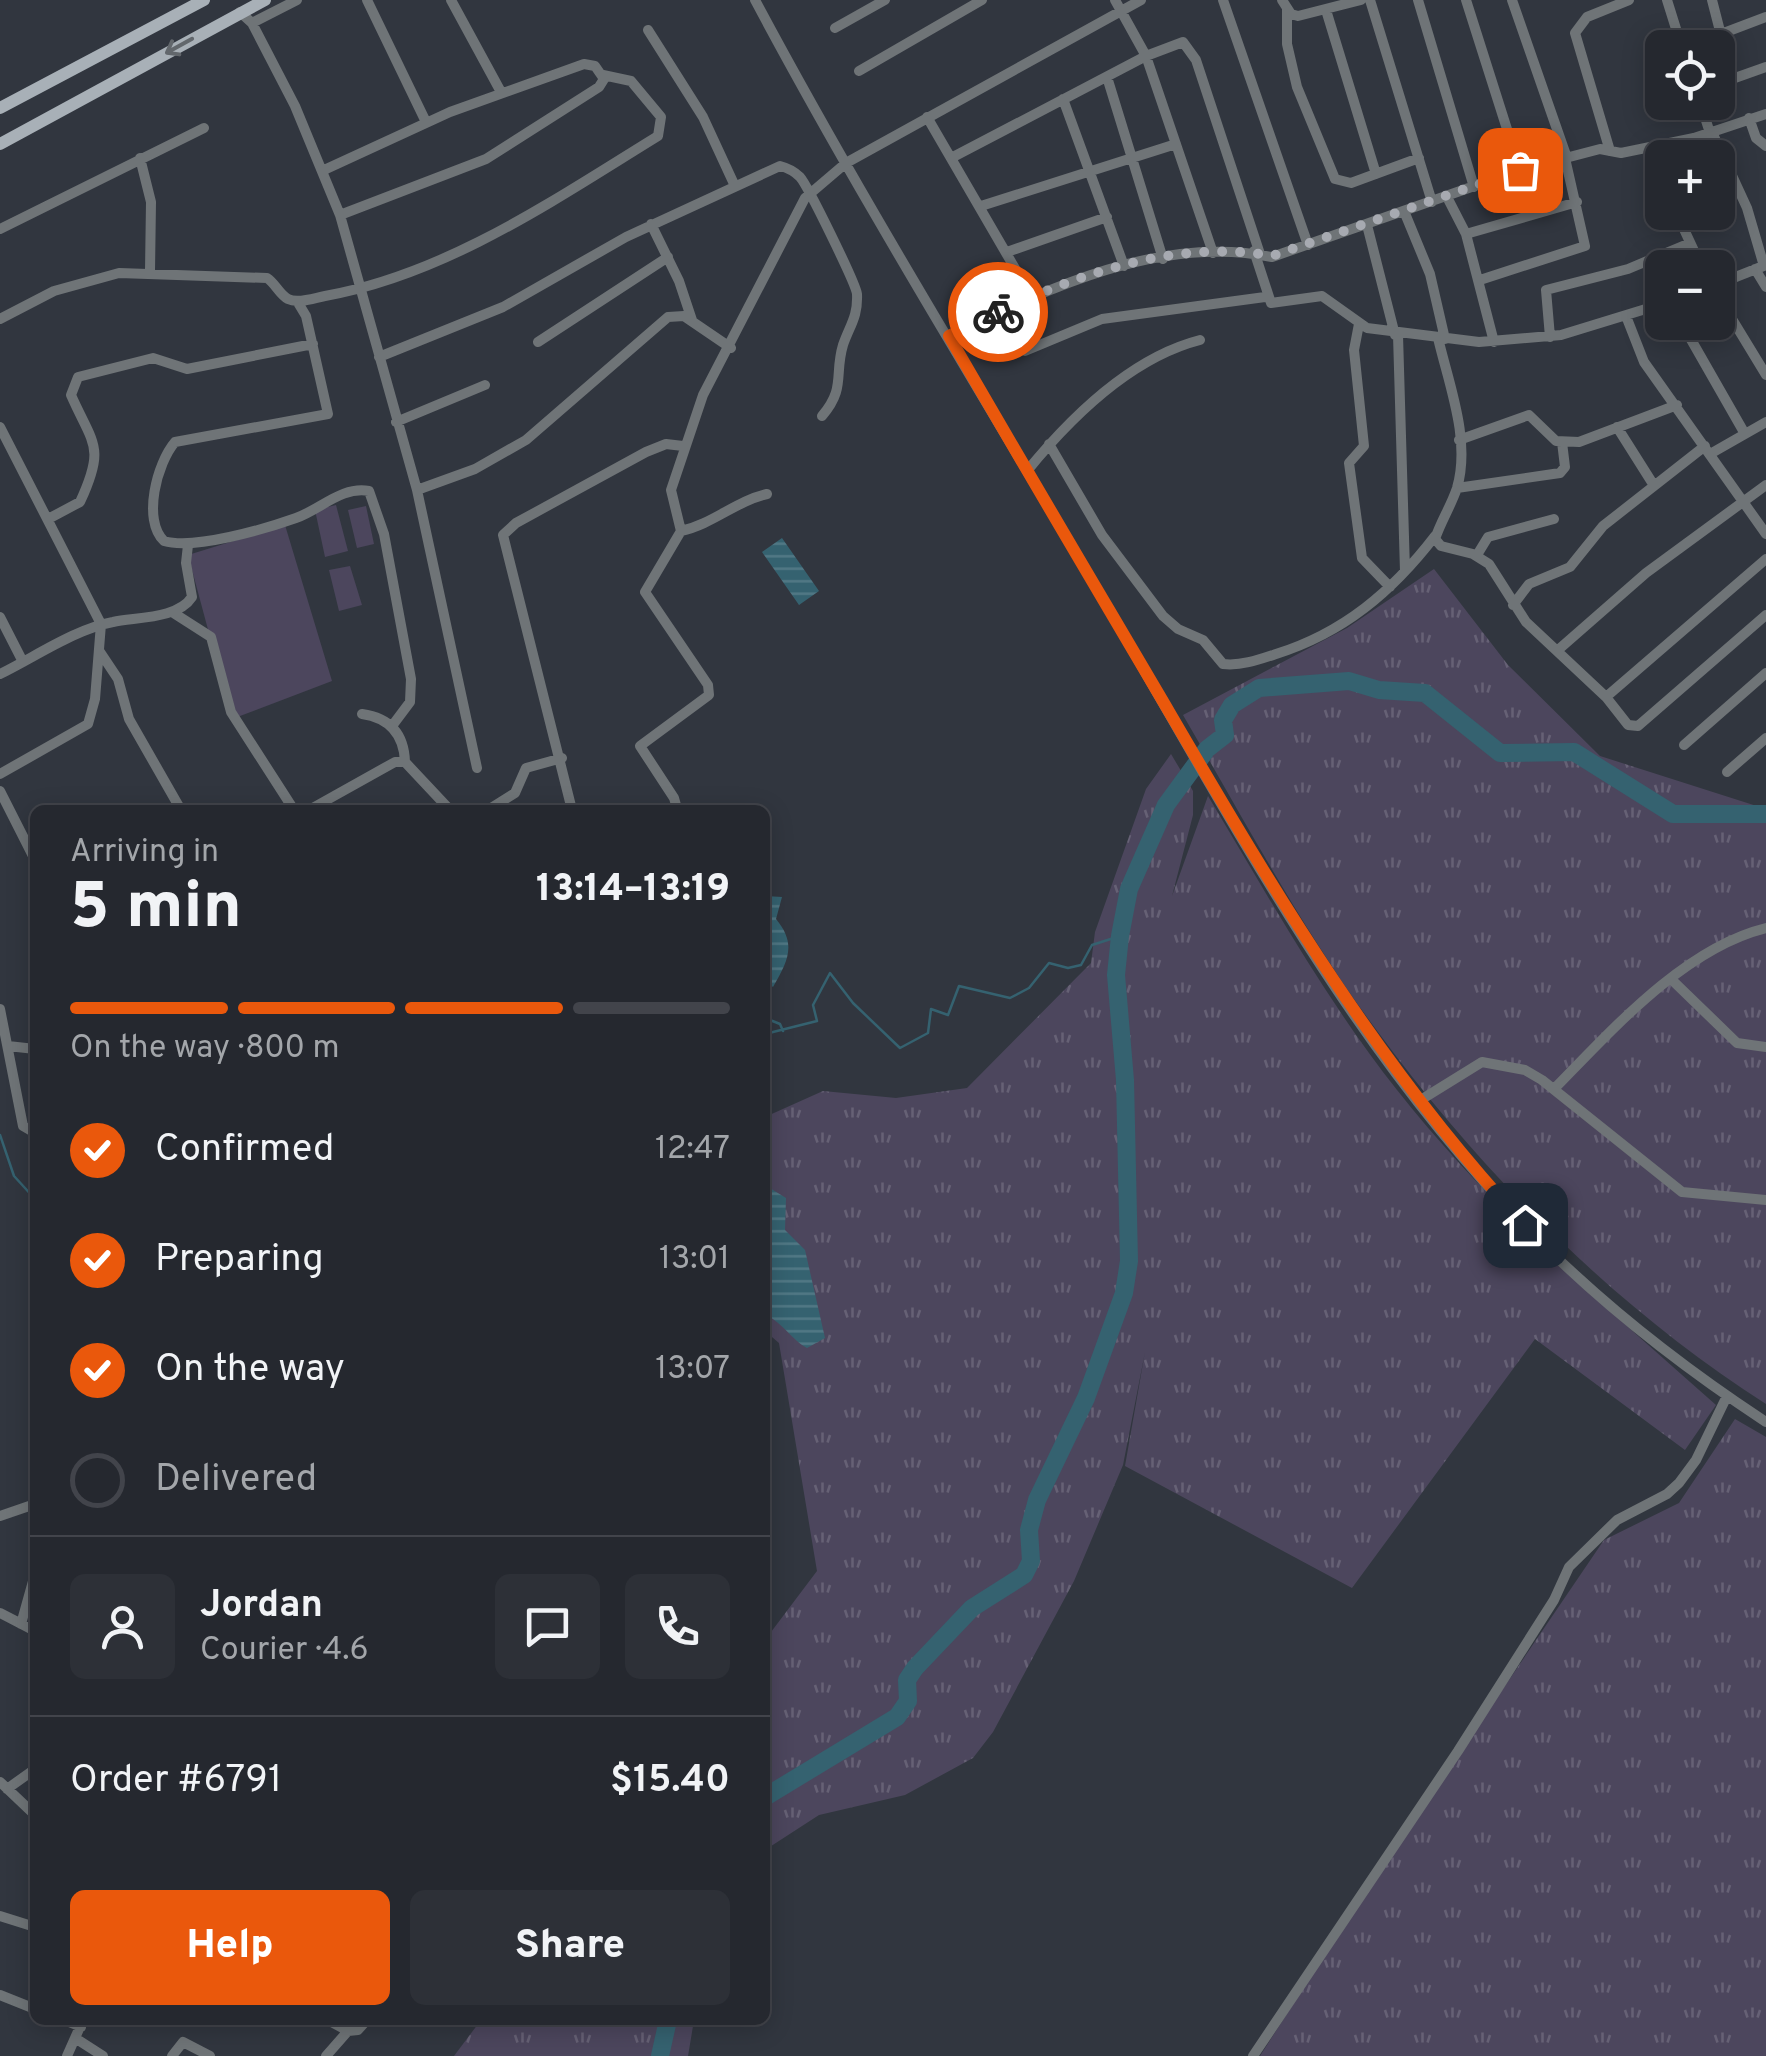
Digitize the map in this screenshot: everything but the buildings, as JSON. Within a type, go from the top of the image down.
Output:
[{"type":"main road","points":[[0,108],[204,0]]},
{"type":"main road","points":[[0,144],[264,0]]},
{"type":"street","points":[[252,23],[296,0]]},
{"type":"street","points":[[367,0],[426,122]]},
{"type":"street","points":[[451,0],[501,92]]},
{"type":"street","points":[[748,0],[773,36]]},
{"type":"street","points":[[756,0],[846,163],[1220,800],[1347,1004],[1419,1101],[1549,1251],[1618,1313],[1766,1422]]},
{"type":"street","points":[[835,28],[885,0]]},
{"type":"street","points":[[859,71],[982,0]]},
{"type":"street","points":[[676,805],[640,746],[709,695],[708,685],[645,592],[681,531],[671,490],[703,395],[810,191],[846,163],[1118,5],[1141,0]]},
{"type":"street","points":[[1223,0],[1308,245]]},
{"type":"street","points":[[1285,4],[1298,16],[1362,0]]},
{"type":"street","points":[[1370,0],[1432,202]]},
{"type":"street","points":[[1418,0],[1474,186]]},
{"type":"street","points":[[1466,0],[1520,170]]},
{"type":"street","points":[[1480,280],[1584,246],[1566,158],[1512,0]]},
{"type":"street","points":[[1610,152],[1575,32],[1588,17],[1629,0]]},
{"type":"street","points":[[1668,0],[1677,30]]},
{"type":"street","points":[[1712,0],[1720,30]]},
{"type":"street","points":[[1285,4],[1296,86],[1331,173],[1350,183],[1418,158]]},
{"type":"street","points":[[1118,5],[1146,56],[1213,253]]},
{"type":"street","points":[[1330,6],[1376,174]]},
{"type":"street","points":[[240,12],[252,23],[324,170],[340,215],[417,490],[477,768]]},
{"type":"street","points":[[1734,30],[1766,17]]},
{"type":"street","points":[[648,30],[703,117],[734,184]]},
{"type":"street","points":[[953,157],[1146,56],[1178,42],[1187,44],[1193,52],[1258,252],[1266,297]]},
{"type":"street","points":[[0,319],[82,282],[150,270],[267,278],[284,298],[297,301],[358,290],[528,217],[658,136],[661,117],[631,81],[603,75],[595,66],[584,64],[426,122],[324,170]]},
{"type":"street","points":[[1735,78],[1766,67]]},
{"type":"street","points":[[340,215],[486,159],[599,87],[603,75]]},
{"type":"street","points":[[1107,77],[1163,260]]},
{"type":"street","points":[[1063,99],[1124,266]]},
{"type":"street","points":[[1679,140],[1766,114]]},
{"type":"street","points":[[927,117],[1031,296]]},
{"type":"street","points":[[1749,118],[1756,138],[1766,146]]},
{"type":"street","points":[[1707,120],[1747,208],[1766,287]]},
{"type":"street","points":[[0,229],[204,128]]},
{"type":"street","points":[[982,206],[1176,144]]},
{"type":"street","points":[[949,336],[1031,296],[1124,266],[1213,253],[1258,252],[1272,256],[1520,170],[1600,149],[1610,152],[1645,147]]},
{"type":"street","points":[[140,158],[151,202],[150,270]]},
{"type":"street","points":[[379,357],[503,307],[651,224],[780,166],[800,177],[810,191],[829,238],[855,281],[857,318],[844,343],[840,387],[822,416]]},
{"type":"street","points":[[1447,196],[1466,234],[1494,342]]},
{"type":"street","points":[[1466,234],[1577,202]]},
{"type":"street","points":[[1049,444],[1102,534],[1163,616],[1178,629],[1203,640],[1223,664],[1252,661],[1319,637],[1358,617],[1436,536],[1456,488],[1459,440],[1430,274],[1404,212]]},
{"type":"street","points":[[1007,252],[1106,217]]},
{"type":"street","points":[[651,224],[692,320]]},
{"type":"street","points":[[1366,224],[1397,335],[1405,572]]},
{"type":"street","points":[[1684,230],[1693,250]]},
{"type":"street","points":[[1550,337],[1546,290],[1628,269],[1690,243]]},
{"type":"street","points":[[538,342],[668,257]]},
{"type":"street","points":[[1735,277],[1762,266]]},
{"type":"street","points":[[1024,351],[1102,319],[1266,297],[1277,304],[1322,296],[1359,324],[1397,335],[1494,342],[1550,337],[1645,310]]},
{"type":"street","points":[[297,301],[313,344],[328,414],[180,440],[171,447],[158,483],[153,524],[164,542],[188,545],[296,518],[356,488],[369,491],[384,534],[411,679],[410,702],[392,726]]},
{"type":"street","points":[[1626,316],[1644,362],[1766,534]]},
{"type":"street","points":[[417,490],[502,456],[553,418],[668,317],[692,320],[731,348]]},
{"type":"street","points":[[1359,324],[1354,350],[1364,446],[1349,463],[1359,546],[1365,564],[1390,587]]},
{"type":"street","points":[[1735,324],[1766,376]]},
{"type":"street","points":[[1027,471],[1049,444],[1102,394],[1170,351],[1200,340]]},
{"type":"street","points":[[1691,340],[1745,434]]},
{"type":"street","points":[[48,519],[80,502],[98,444],[71,395],[78,377],[153,358],[187,369],[313,344]]},
{"type":"street","points":[[396,422],[485,385]]},
{"type":"street","points":[[1459,440],[1530,415],[1550,438],[1578,442],[1678,405]]},
{"type":"street","points":[[1513,604],[1529,584],[1570,567],[1603,526],[1653,484],[1708,450],[1766,422]]},
{"type":"street","points":[[0,427],[101,624],[94,711],[88,724],[0,774]]},
{"type":"street","points":[[1617,428],[1653,484]]},
{"type":"street","points":[[1456,488],[1560,472],[1565,467],[1562,442]]},
{"type":"street","points":[[571,805],[503,535],[646,452],[666,444],[683,446]]},
{"type":"street","points":[[1558,650],[1646,573],[1766,485]]},
{"type":"street","points":[[681,531],[701,526],[750,498],[767,494]]},
{"type":"street","points":[[1477,555],[1488,537],[1554,519]]},
{"type":"street","points":[[1436,536],[1441,546],[1477,555],[1489,564],[1535,632],[1558,650],[1634,728],[1766,615]]},
{"type":"street","points":[[0,674],[101,624],[172,612],[192,597],[188,545]]},
{"type":"street","points":[[1606,697],[1766,559]]},
{"type":"street","points":[[172,612],[211,637],[231,712],[291,805]]},
{"type":"street","points":[[0,616],[24,662]]},
{"type":"street","points":[[100,651],[118,679],[129,719],[177,805]]},
{"type":"street","points":[[1684,745],[1766,673]]},
{"type":"street","points":[[362,714],[392,726],[404,744],[405,762],[445,805]]},
{"type":"street","points":[[1727,772],[1766,738]]},
{"type":"street","points":[[496,805],[515,793],[526,768],[562,758]]},
{"type":"street","points":[[318,805],[394,762],[405,762]]},
{"type":"street","points":[[0,790],[30,850]]},
{"type":"street","points":[[1554,1089],[1626,1016],[1672,980],[1731,940],[1765,930]]},
{"type":"street","points":[[1672,980],[1737,1042],[1766,1048]]},
{"type":"street","points":[[0,1009],[23,1126],[30,1130]]},
{"type":"street","points":[[8,1046],[30,1048]]},
{"type":"street","points":[[1419,1101],[1482,1062],[1525,1070],[1682,1192],[1766,1200]]},
{"type":"street","points":[[1253,2056],[1458,1750],[1554,1600],[1570,1567],[1616,1520],[1667,1494],[1679,1483],[1696,1460],[1727,1396]]},
{"type":"street","points":[[0,1516],[30,1506]]},
{"type":"street","points":[[21,1624],[30,1592]]},
{"type":"street","points":[[0,1613],[30,1629]]},
{"type":"street","points":[[30,1772],[4,1785],[30,1809]]},
{"type":"street","points":[[0,1916],[30,1925]]},
{"type":"street","points":[[0,1995],[30,2006]]},
{"type":"street","points":[[338,2025],[348,2030],[358,2030],[362,2025]]},
{"type":"street","points":[[68,2056],[80,2028],[103,2056]]},
{"type":"street","points":[[333,2054],[348,2030]]},
{"type":"street","points":[[172,2056],[183,2042],[210,2056]]},
{"type":"green space","points":[[336,505],[348,551],[325,557],[315,510]]},
{"type":"green space","points":[[366,506],[374,544],[357,548],[348,510]]},
{"type":"green space","points":[[285,525],[332,681],[232,719],[188,555]]},
{"type":"green space","points":[[350,566],[362,605],[339,611],[329,570]]},
{"type":"green space","points":[[1434,569],[1508,665],[1600,756],[1766,809],[1766,1404],[1657,1326],[1605,1282],[1555,1236],[1462,1137],[1378,1032],[1325,956],[1183,715],[1347,628]]},
{"type":"green space","points":[[1171,754],[1193,791],[1193,815],[1172,896],[1208,796],[1298,946],[1397,1090],[1470,1175],[1549,1255],[1716,1405],[1685,1450],[1535,1339],[1352,1588],[1125,1466],[1145,1352],[1123,1465],[1074,1581],[993,1732],[973,1758],[905,1795],[819,1815],[770,1847],[770,1633],[817,1571],[779,1343],[770,1335],[770,1115],[823,1091],[896,1098],[967,1088],[1091,963],[1095,932],[1146,789]]},
{"type":"green space","points":[[1735,1419],[1766,1437],[1766,2056],[1260,2056],[1363,1895],[1604,1540],[1679,1503]]},
{"type":"green space","points":[[477,2025],[693,2025],[688,2056],[454,2056]]},
{"type":"water","points":[[782,538],[819,591],[799,605],[762,552]]},
{"type":"water","points":[[770,896],[782,897],[776,919],[788,945],[786,961],[773,987]]},
{"type":"water","points":[[770,1188],[786,1198],[785,1230],[805,1250],[825,1338],[807,1348],[770,1317]]},
{"type":"waterway","points":[[770,1794],[897,1717],[908,1701],[907,1680],[915,1668],[972,1608],[1024,1575],[1031,1561],[1029,1530],[1037,1500],[1086,1398],[1124,1293],[1129,1261],[1125,1080],[1116,975],[1129,889],[1166,805],[1207,749],[1225,735],[1223,720],[1232,705],[1259,688],[1349,681],[1379,690],[1425,693],[1500,753],[1574,752],[1673,814],[1766,814]]},
{"type":"waterway","points":[[770,1033],[817,1021],[813,1005],[830,973],[853,1003],[900,1048],[928,1033],[931,1009],[948,1015],[959,986],[1010,998],[1029,988],[1049,963],[1068,968],[1081,965],[1092,945],[1120,936]]},
{"type":"waterway","points":[[770,1020],[780,1024],[783,1031]]},
{"type":"waterway","points":[[0,1135],[14,1176],[30,1194]]},
{"type":"waterway","points":[[660,2056],[667,2025]]},
{"type":"way so far","points":[[998,312],[1053,286],[1099,271],[1246,250],[1272,256],[1520,170]]},
{"type":"route","points":[[998,312],[949,336],[1220,800],[1347,1004],[1419,1101],[1525,1225]]}]
